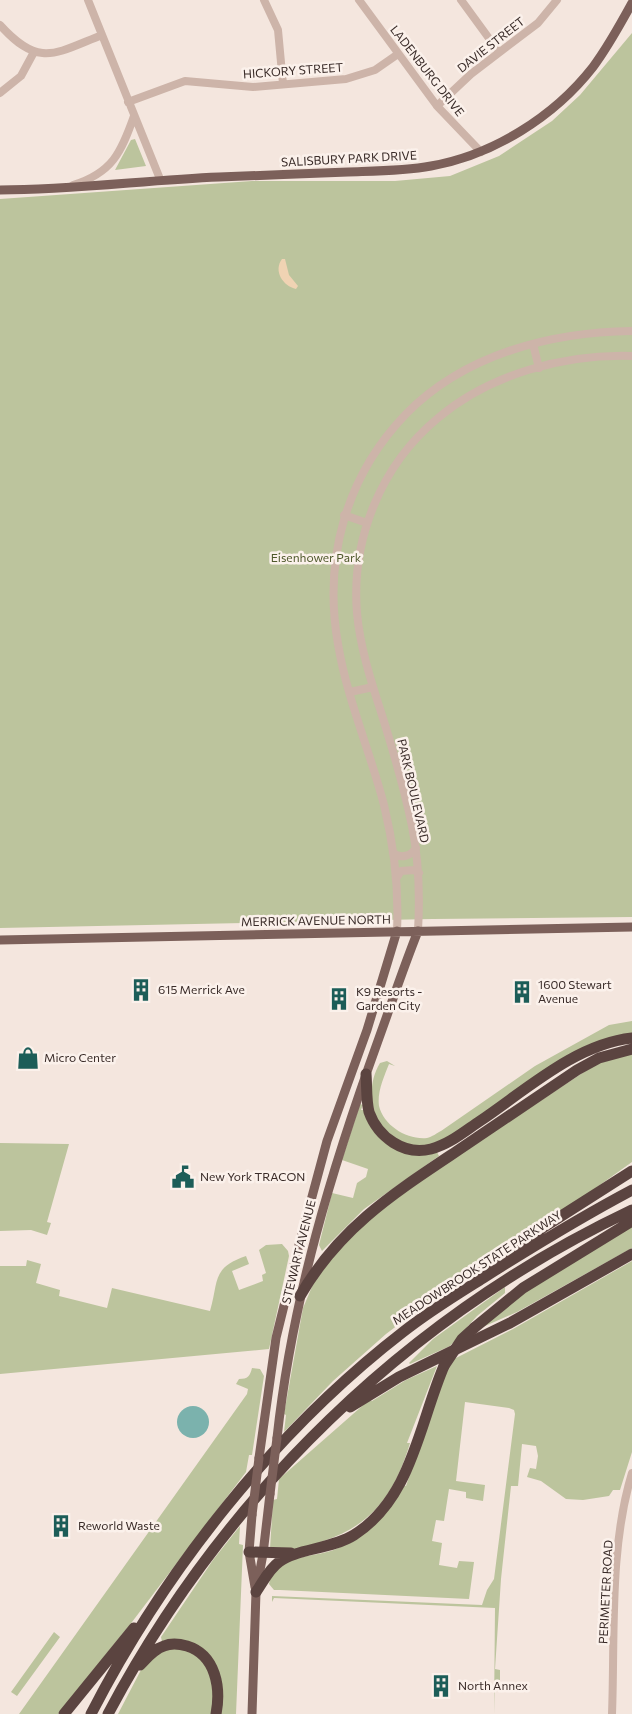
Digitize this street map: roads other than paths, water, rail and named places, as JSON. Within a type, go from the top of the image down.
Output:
[{"type":"highway","points":[[366,1074],[369,1111],[380,1132],[394,1143],[407,1149],[431,1149],[453,1140],[578,1056],[610,1042],[632,1038]]},
{"type":"highway","points":[[300,1296],[314,1272],[327,1255],[352,1228],[384,1201],[577,1070],[599,1058],[632,1049]]},
{"type":"highway","points":[[453,1297],[493,1262],[632,1171]]},
{"type":"highway","name":"MEADOWBROOK STATE PARKWAY","points":[[91,1714],[152,1609],[193,1550],[232,1500],[325,1400],[368,1360],[404,1331],[453,1297],[550,1235],[632,1190]]},
{"type":"highway","points":[[108,1714],[172,1606],[228,1530],[275,1475],[326,1423],[394,1361],[468,1306],[542,1258],[632,1210]]},
{"type":"highway","points":[[256,1592],[281,1560],[328,1547],[354,1535],[371,1522],[390,1502],[403,1480],[444,1366],[462,1339],[523,1288],[632,1221]]},
{"type":"highway","points":[[326,1423],[399,1377],[510,1323],[632,1254]]},
{"type":"highway","points":[[249,1552],[263,1554],[310,1552]]},
{"type":"highway","points":[[64,1714],[126,1637],[152,1609]]},
{"type":"highway","points":[[130,1675],[163,1646],[174,1644],[190,1647],[208,1662],[216,1676],[218,1697],[216,1714]]},
{"type":"main road","name":"SALISBURY PARK DRIVE","points":[[0,190],[68,187],[160,179],[417,168],[454,161],[481,152],[521,131],[565,96],[592,68],[613,37],[632,2]]},
{"type":"main road","name":"MERRICK AVENUE NORTH","points":[[0,940],[632,927]]},
{"type":"main road","name":"STEWART AVENUE","points":[[256,1592],[249,1552],[259,1458],[276,1338],[298,1245],[327,1141],[367,1030],[398,931]]},
{"type":"main road","name":"STEWART AVENUE","points":[[252,1714],[256,1592],[263,1554],[282,1388],[300,1296],[312,1244],[337,1159],[418,931]]},
{"type":"main road","points":[[338,1110],[356,1103]]},
{"type":"main road","points":[[327,1141],[337,1159]]},
{"type":"main road","points":[[302,1232],[312,1244]]},
{"type":"main road","points":[[298,1245],[312,1244]]},
{"type":"street","points":[[88,0],[160,179]]},
{"type":"street","points":[[264,0],[278,30],[283,84]]},
{"type":"street","name":"LADENBURG DRIVE","points":[[359,0],[438,106],[481,152]]},
{"type":"street","points":[[461,0],[499,52]]},
{"type":"street","name":"DAVIE STREET","points":[[438,106],[466,78],[538,23],[557,0]]},
{"type":"street","points":[[0,25],[18,44],[34,52],[57,52],[102,35]]},
{"type":"street","points":[[0,93],[21,76],[34,52]]},
{"type":"street","name":"HICKORY STREET","points":[[128,102],[185,81],[206,81],[238,86],[356,77],[375,70],[398,54]]},
{"type":"street","points":[[68,187],[101,174],[114,160],[124,144],[134,116]]},
{"type":"street","points":[[398,931],[396,879],[384,806],[338,645],[332,595],[335,553],[344,515],[362,472],[376,450],[414,406],[439,385],[486,360],[533,344],[568,336],[632,331]]},
{"type":"street","points":[[533,344],[539,368]]},
{"type":"street","name":"PARK BOULEVARD","points":[[418,931],[420,896],[416,848],[399,772],[373,687],[357,614],[357,574],[367,523],[389,474],[406,449],[427,427],[454,404],[508,377],[539,368],[573,361],[632,356]]},
{"type":"street","points":[[344,515],[367,523]]},
{"type":"street","points":[[350,692],[373,687]]},
{"type":"street","points":[[392,853],[405,856],[416,848]]},
{"type":"street","points":[[396,879],[401,871],[414,870],[418,873]]},
{"type":"street","name":"PERIMETER ROAD","points":[[612,1714],[617,1567],[622,1521],[632,1473]]},
{"type":"water","points":[[193,1406],[204,1411],[209,1422],[204,1433],[193,1438],[182,1433],[177,1422],[182,1411]]},
{"type":"place","name":"615 Merrick Ave","points":[[141,990]]},
{"type":"place","name":"1600 Stewart Avenue","points":[[522,992]]},
{"type":"place","name":"K9 Resorts - Garden City","points":[[339,999]]},
{"type":"place","name":"Micro Center","points":[[28,1058]]},
{"type":"place","name":"New York TRACON","points":[[183,1177]]},
{"type":"place","name":"Reworld Waste","points":[[61,1526]]},
{"type":"place","name":"North Annex","points":[[441,1686]]},
{"type":"park label","name":"Eisenhower Park","points":[[316,558]]}]
